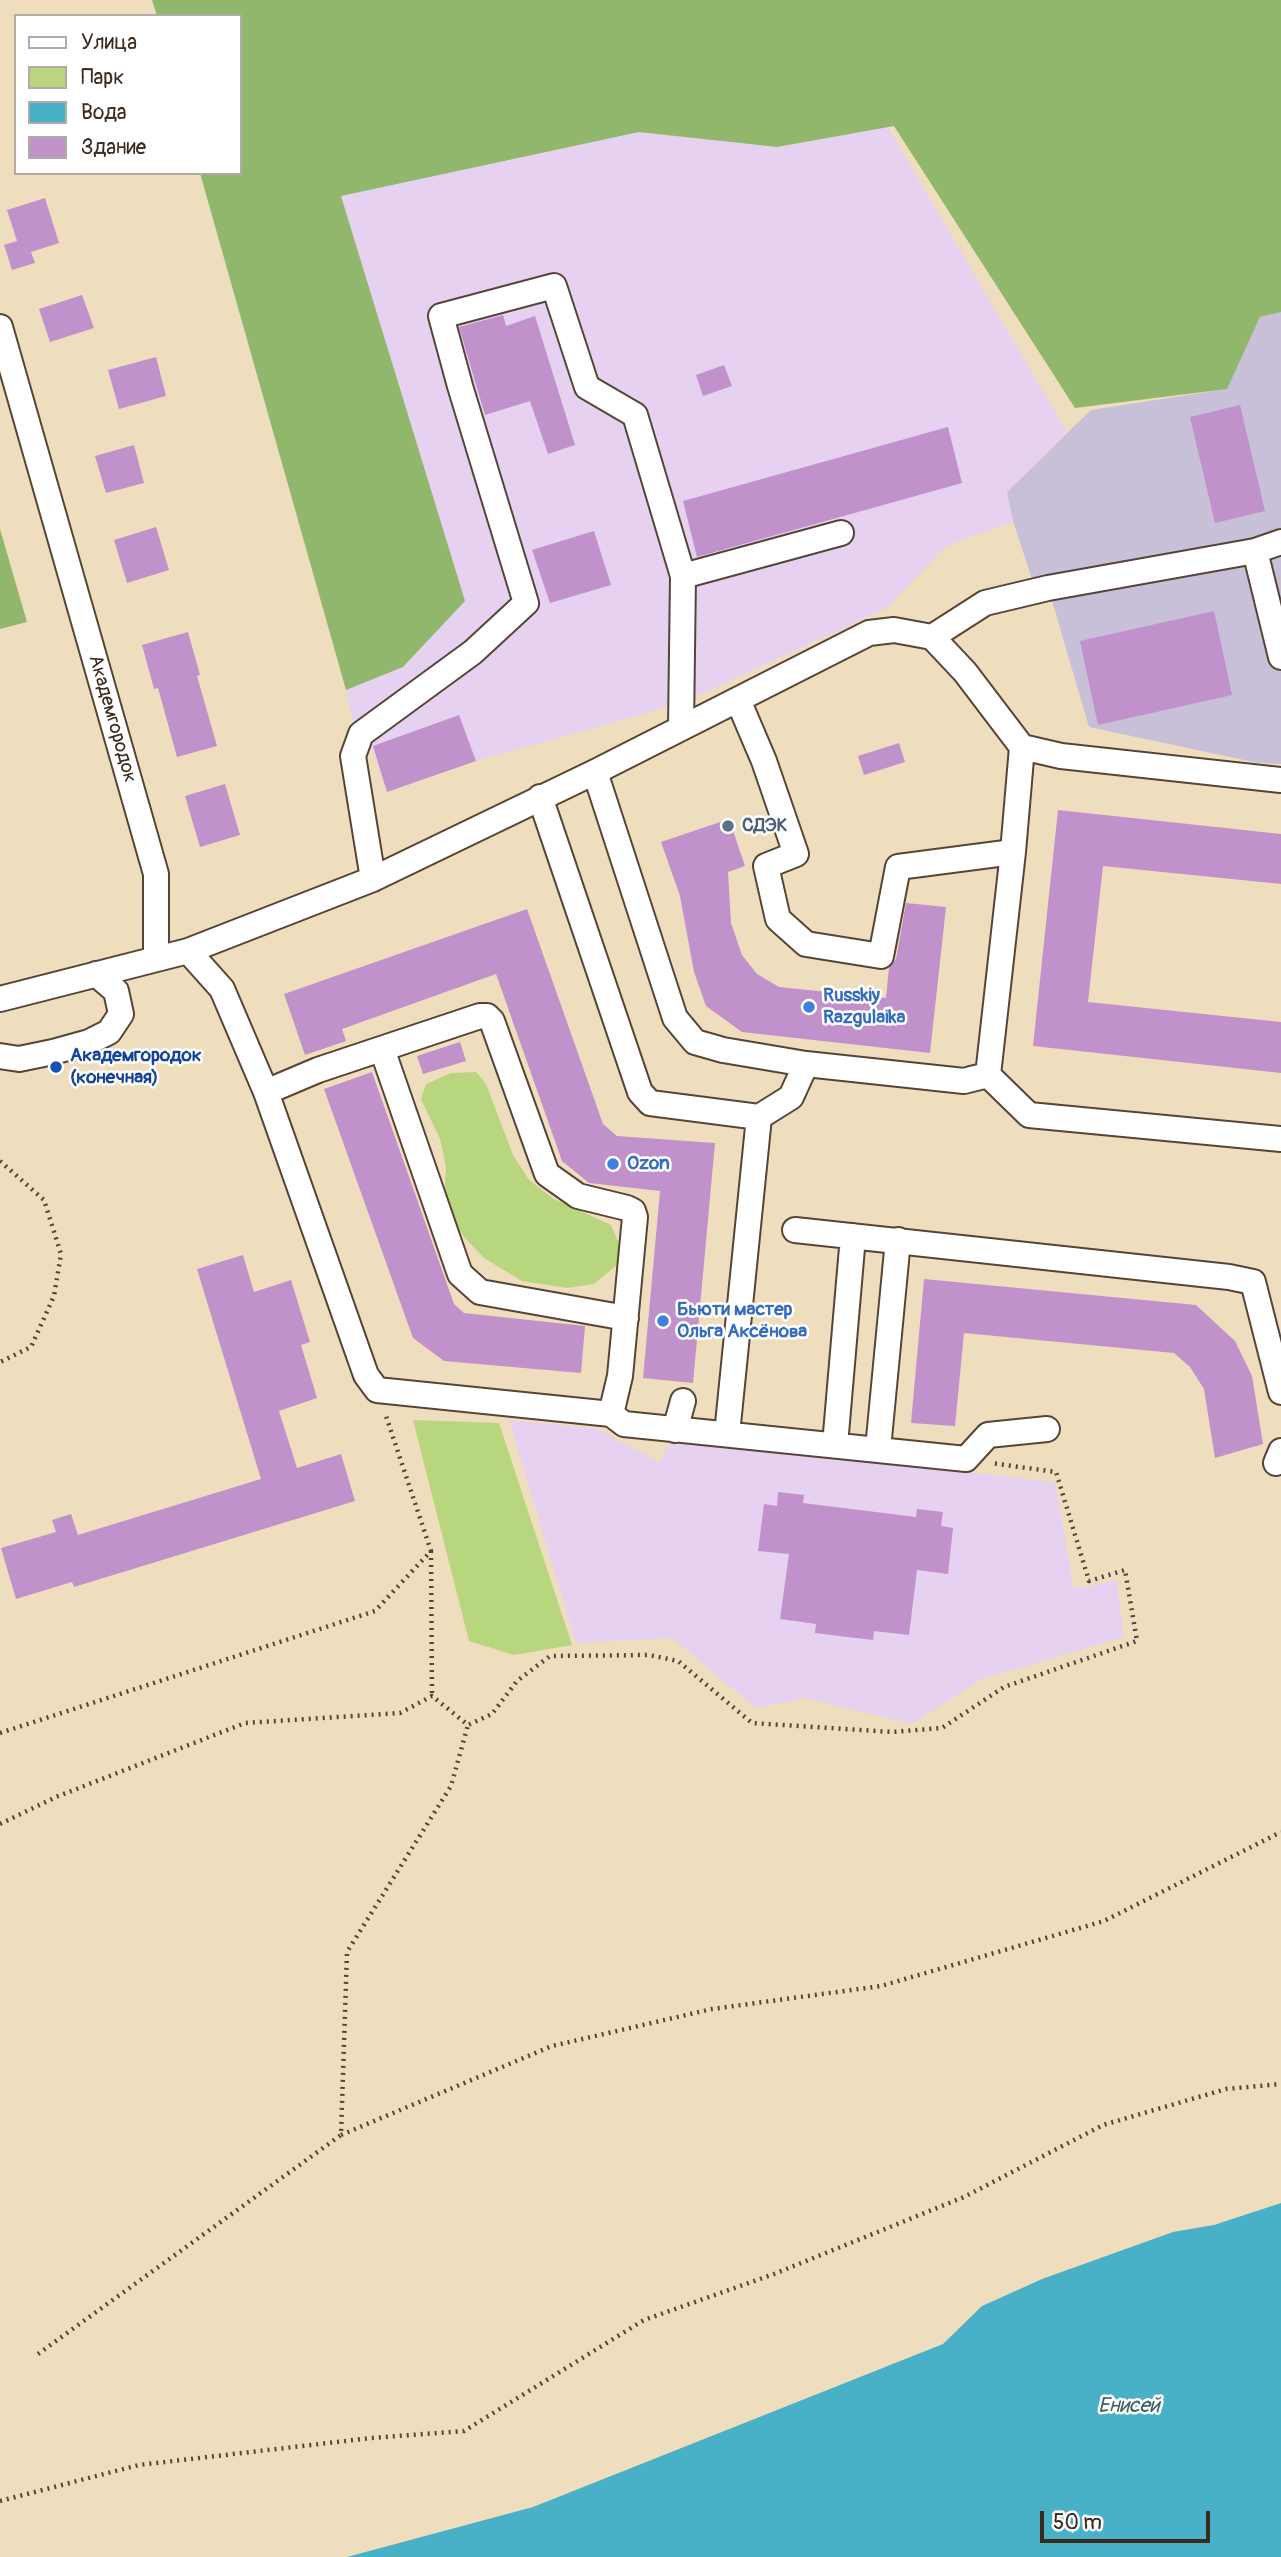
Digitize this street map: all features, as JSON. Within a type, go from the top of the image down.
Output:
[{"type":"street","points":[[373,880],[353,757],[361,734],[473,652],[526,603],[441,316],[554,286],[587,387],[635,415],[683,576],[681,728]]},
{"type":"street","name":"Академгородок","points":[[0,327],[156,874],[156,959]]},
{"type":"street","points":[[683,576],[841,533]]},
{"type":"street","points":[[932,637],[985,603],[1048,588],[1255,551],[1281,542]]},
{"type":"street","points":[[1255,551],[1281,657]]},
{"type":"street","points":[[0,999],[188,951],[373,880],[595,772],[869,633],[894,630],[932,637],[965,672],[1022,747],[1061,756],[1281,780]]},
{"type":"street","points":[[738,700],[764,761],[796,855],[766,866],[778,919],[806,944],[881,956],[898,867],[1013,852]]},
{"type":"street","points":[[988,1075],[1022,747]]},
{"type":"street","points":[[595,772],[675,1018],[695,1042],[723,1050],[806,1064],[964,1082],[988,1075]]},
{"type":"street","points":[[540,797],[640,1093],[650,1104],[759,1117],[791,1097],[806,1064]]},
{"type":"street","points":[[188,951],[222,989],[266,1092],[366,1375],[377,1390],[611,1414],[624,1424],[675,1430],[966,1459],[988,1435],[1047,1429]]},
{"type":"street","points":[[0,1056],[19,1059],[53,1052],[89,1042],[109,1032],[121,1013],[116,991],[96,974]]},
{"type":"street","points":[[266,1092],[318,1070],[480,1016],[487,1016],[492,1021],[547,1174],[578,1196],[627,1208],[633,1211],[635,1217],[620,1376],[611,1414]]},
{"type":"street","points":[[382,1049],[460,1274],[480,1292],[626,1318]]},
{"type":"street","points":[[988,1075],[1030,1115],[1281,1139]]},
{"type":"street","points":[[727,1434],[759,1117]]},
{"type":"street","points":[[795,1230],[1229,1277],[1253,1282],[1281,1392]]},
{"type":"street","points":[[835,1445],[853,1236]]},
{"type":"street","points":[[878,1449],[898,1240]]},
{"type":"street","points":[[675,1430],[683,1401]]},
{"type":"path","points":[[0,1161],[44,1200],[61,1254],[54,1296],[31,1347],[0,1362]]},
{"type":"path","points":[[377,1390],[431,1551],[432,1696]]},
{"type":"path","points":[[341,2135],[347,1952],[451,1786],[468,1725],[492,1714],[517,1681],[550,1656],[649,1655],[678,1661],[752,1723],[892,1732],[942,1728],[1004,1687],[1136,1642],[1125,1570],[1089,1581],[1056,1472],[966,1459]]},
{"type":"path","points":[[0,1733],[375,1611],[431,1551]]},
{"type":"path","points":[[432,1696],[468,1725]]},
{"type":"path","points":[[0,1824],[56,1797],[245,1723],[400,1713],[432,1696]]},
{"type":"path","points":[[38,2354],[341,2135],[552,2046],[712,2008],[881,1986],[1104,1921],[1281,1832]]},
{"type":"path","points":[[0,2501],[139,2465],[371,2438],[464,2431],[644,2320],[774,2274],[964,2197],[1103,2125],[1226,2089],[1281,2084]]},
{"type":"shaded area","points":[[152,0],[813,0],[1067,432],[1007,492],[1013,521],[945,547],[887,608],[682,703],[476,761],[387,792],[371,746],[354,725],[201,175],[242,175],[242,14],[156,14]]},
{"type":"shaded area","points":[[1281,312],[1281,764],[1258,763],[1089,727],[1045,577],[1032,579],[1013,521],[1007,492],[1091,410],[1226,389],[1260,317]]},
{"type":"shaded area","points":[[509,1420],[595,1428],[659,1462],[672,1439],[1055,1482],[1074,1589],[1117,1580],[1124,1637],[982,1679],[912,1724],[805,1698],[756,1708],[672,1638],[576,1643]]},
{"type":"green space","points":[[152,0],[1281,0],[1281,312],[1260,317],[1227,389],[1075,408],[894,126],[777,147],[639,132],[341,196],[465,601],[403,667],[346,690],[201,175],[242,175],[242,14],[156,14]]},
{"type":"green space","points":[[0,529],[27,622],[0,629]]},
{"type":"green space","points":[[476,1072],[486,1084],[513,1155],[529,1180],[554,1199],[611,1225],[620,1246],[617,1265],[594,1284],[567,1288],[522,1281],[484,1258],[464,1237],[451,1214],[445,1190],[446,1167],[440,1139],[421,1099],[426,1084],[451,1073]]},
{"type":"green space","points":[[413,1420],[499,1423],[572,1645],[514,1655],[469,1641]]},
{"type":"water","name":"Енисей","points":[[1281,2203],[1281,2557],[347,2557],[533,2507],[943,2344],[982,2306],[1042,2279],[1173,2232],[1214,2225]]},
{"type":"building","points":[[45,198],[59,243],[31,252],[35,263],[12,270],[4,245],[17,241],[7,210]]},
{"type":"building","points":[[82,295],[94,328],[50,342],[39,309]]},
{"type":"building","points":[[503,315],[506,326],[535,316],[575,445],[548,454],[530,401],[485,415],[459,327]]},
{"type":"building","points":[[156,357],[166,396],[119,409],[108,370]]},
{"type":"building","points":[[724,365],[732,386],[703,396],[696,375]]},
{"type":"building","points":[[1240,405],[1265,511],[1215,523],[1190,417]]},
{"type":"building","points":[[948,427],[962,483],[697,557],[683,501]]},
{"type":"building","points":[[134,445],[144,483],[106,493],[95,456]]},
{"type":"building","points":[[156,527],[169,570],[127,583],[114,540]]},
{"type":"building","points":[[594,531],[611,585],[550,603],[532,550]]},
{"type":"building","points":[[1214,611],[1232,695],[1098,725],[1080,641]]},
{"type":"building","points":[[188,632],[200,675],[197,676],[217,746],[177,757],[158,688],[154,689],[142,645]]},
{"type":"building","points":[[459,715],[476,761],[387,792],[373,746]]},
{"type":"building","points":[[899,743],[905,762],[864,775],[858,756]]},
{"type":"building","points":[[225,784],[240,835],[200,847],[185,796]]},
{"type":"building","points":[[1058,810],[1281,834],[1281,884],[1103,866],[1088,1002],[1281,1022],[1281,1073],[1033,1046]]},
{"type":"building","points":[[729,819],[745,866],[728,872],[731,923],[742,955],[757,974],[779,987],[886,998],[889,968],[896,959],[906,903],[946,907],[930,1053],[742,1032],[706,1006],[694,972],[680,896],[661,842]]},
{"type":"building","points":[[527,909],[603,1124],[617,1136],[715,1143],[693,1383],[643,1378],[660,1191],[589,1183],[562,1161],[496,974],[342,1029],[346,1041],[305,1055],[284,994]]},
{"type":"building","points":[[460,1042],[466,1061],[423,1074],[417,1056]]},
{"type":"building","points":[[372,1072],[454,1304],[464,1313],[585,1326],[581,1373],[444,1361],[413,1338],[324,1089]]},
{"type":"building","points":[[243,1255],[254,1292],[291,1280],[310,1342],[301,1345],[317,1398],[279,1411],[297,1468],[341,1454],[355,1501],[74,1587],[72,1582],[16,1599],[1,1548],[56,1532],[52,1520],[71,1514],[78,1535],[261,1479],[197,1269]]},
{"type":"building","points":[[924,1279],[1196,1305],[1235,1341],[1252,1376],[1263,1444],[1215,1458],[1204,1389],[1190,1367],[1174,1353],[964,1333],[955,1426],[911,1423]]},
{"type":"building","points":[[778,1492],[804,1495],[803,1503],[916,1517],[917,1509],[943,1512],[941,1526],[953,1528],[948,1574],[917,1570],[909,1635],[874,1631],[873,1640],[839,1636],[815,1633],[816,1624],[780,1619],[789,1554],[758,1551],[764,1504],[777,1506]]},
{"type":"place","name":"СДЭК","points":[[728,826]]},
{"type":"place","name":"Russkiy Razgulaika","points":[[809,1007]]},
{"type":"place","name":"Академгородок (конечная)","points":[[56,1067]]},
{"type":"place","name":"Ozon","points":[[613,1164]]},
{"type":"place","name":"Бьюти мастер Oльга Аксёнова","points":[[663,1321]]}]
